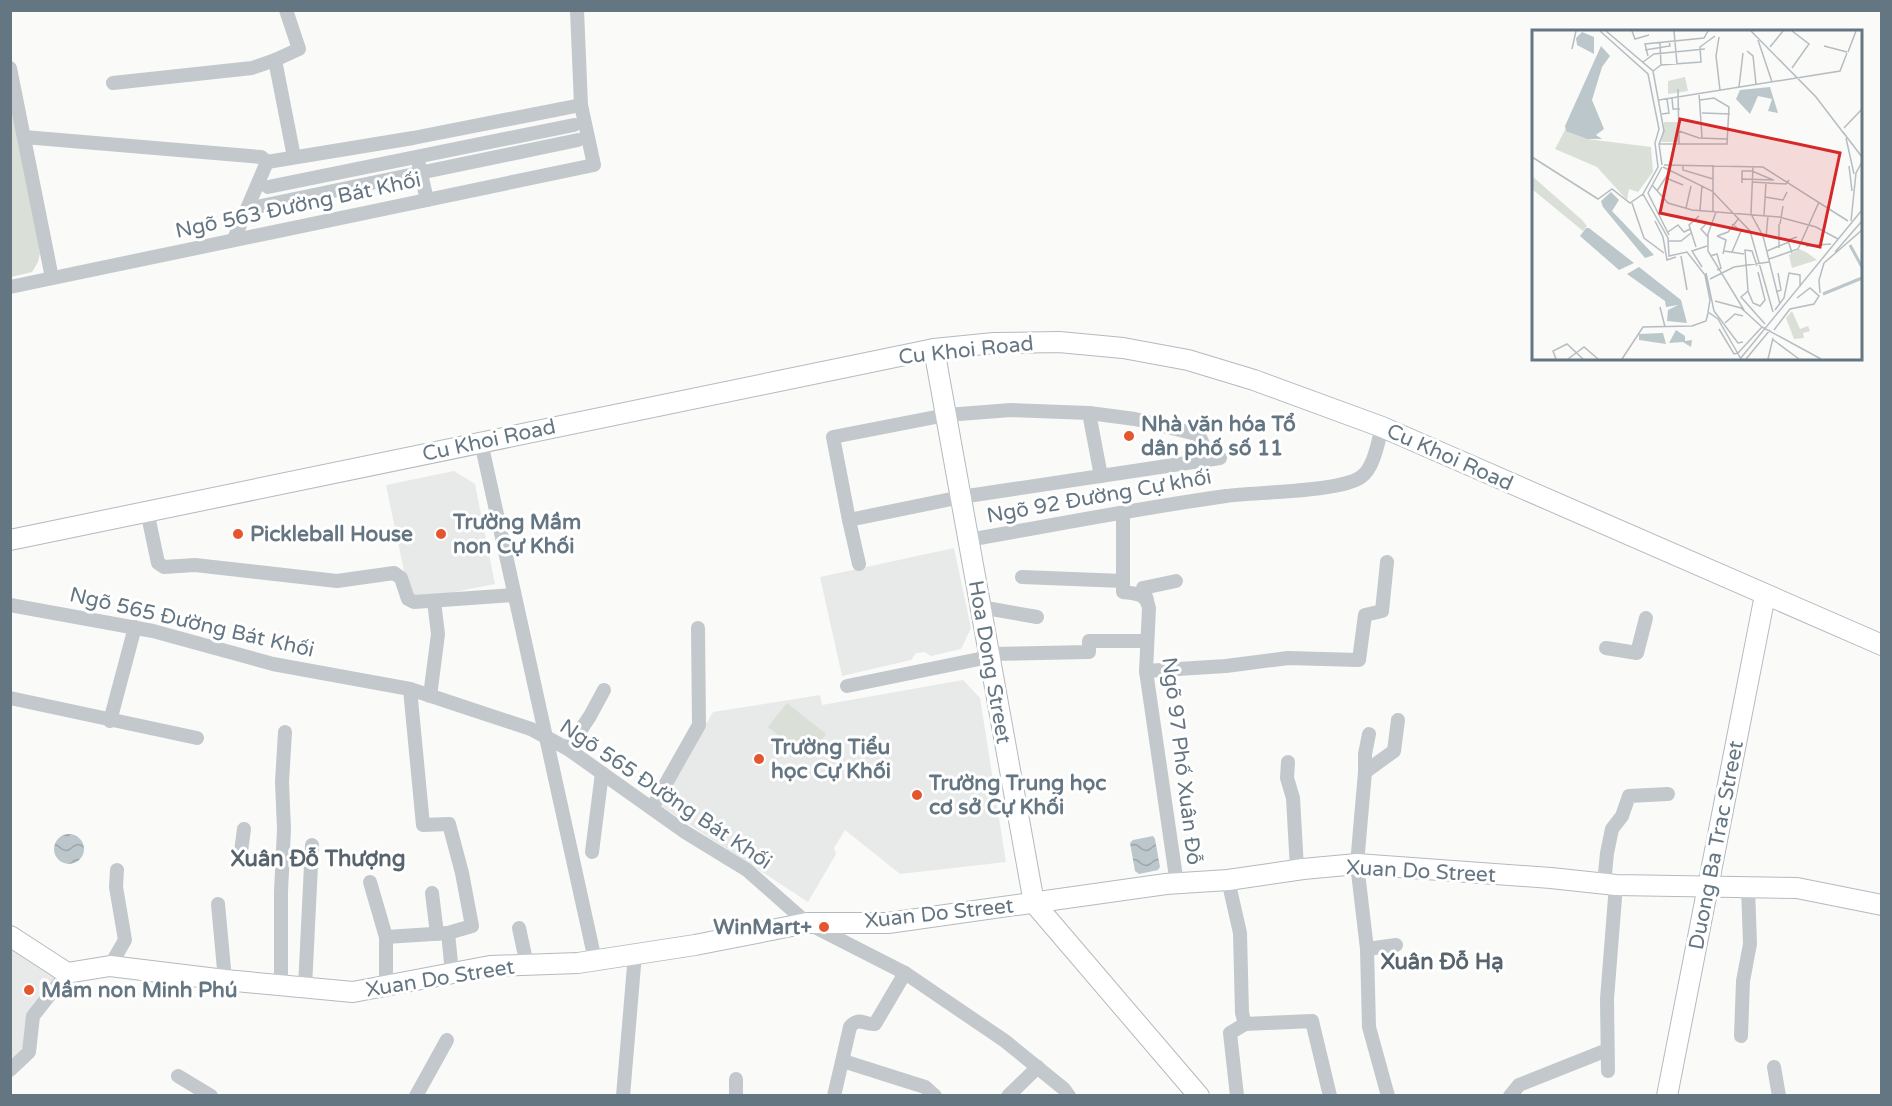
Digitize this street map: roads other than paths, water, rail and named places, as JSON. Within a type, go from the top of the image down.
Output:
[{"type":"street","points":[[113,83],[252,68],[275,60],[299,49],[286,10]]},
{"type":"street","points":[[267,162],[413,138],[581,105],[577,10]]},
{"type":"street","points":[[275,60],[294,157]]},
{"type":"street","points":[[10,68],[52,278]]},
{"type":"street","name":"Ngõ 563 Đường Bát Khối","points":[[10,287],[594,165],[581,105]]},
{"type":"street","points":[[268,187],[415,151],[574,125]]},
{"type":"street","points":[[24,137],[118,147],[261,157],[267,162]]},
{"type":"street","points":[[261,206],[578,140]]},
{"type":"street","points":[[415,151],[427,200]]},
{"type":"street","points":[[234,239],[267,162]]},
{"type":"street","name":"Cu Khoi Road","points":[[10,540],[934,349],[994,343],[1059,342],[1123,348],[1188,360],[1254,380],[1382,428],[1881,645]]},
{"type":"street","name":"Hoa Dong Street","points":[[934,349],[1034,903]]},
{"type":"street","points":[[858,564],[833,437],[946,415],[1011,411],[1089,413],[1136,419],[1196,434],[1202,441],[1203,448],[1200,456],[1194,462]]},
{"type":"street","points":[[1089,413],[1101,476]]},
{"type":"street","name":"Ngõ 92 Đường Cự khối","points":[[968,540],[1226,496],[1331,486],[1353,481],[1368,470],[1382,428]]},
{"type":"street","points":[[481,442],[595,960]]},
{"type":"street","points":[[849,520],[961,497],[1220,458]]},
{"type":"street","points":[[147,511],[158,562],[164,567],[195,565],[337,581],[394,573],[400,576],[406,596],[411,602],[514,595]]},
{"type":"street","points":[[1123,513],[1123,592],[1142,594],[1148,604]]},
{"type":"street","points":[[1146,671],[1226,666],[1288,658],[1359,660],[1365,615],[1382,611],[1387,562]]},
{"type":"street","points":[[1022,577],[1123,581]]},
{"type":"street","points":[[1148,604],[1143,588],[1176,581]]},
{"type":"street","name":"Duong Ba Trac Street","points":[[1667,1095],[1765,596]]},
{"type":"street","points":[[430,696],[438,634],[434,601]]},
{"type":"street","name":"Ngõ 97 Phố Xuân Đỗ","points":[[1148,604],[1146,671],[1177,884]]},
{"type":"street","name":"Ngõ 565 Đường Bát Khối","points":[[11,605],[135,627],[273,664],[410,689],[531,729],[568,749],[685,832],[747,870],[807,923],[905,974],[1005,1041],[1069,1095]]},
{"type":"street","points":[[981,608],[1038,617]]},
{"type":"street","points":[[1606,648],[1637,653],[1646,618]]},
{"type":"street","points":[[110,721],[135,627]]},
{"type":"street","points":[[652,808],[699,725],[698,628]]},
{"type":"street","points":[[847,686],[989,656],[1089,652],[1089,641],[1147,641]]},
{"type":"street","points":[[386,937],[443,933],[472,926],[462,873],[449,824],[423,825],[410,689]]},
{"type":"street","points":[[568,749],[604,690]]},
{"type":"street","points":[[10,698],[197,738]]},
{"type":"street","points":[[1365,772],[1394,751],[1398,720]]},
{"type":"street","points":[[281,985],[284,829],[282,782],[285,732]]},
{"type":"street","points":[[1369,734],[1365,754],[1357,864],[1367,949],[1369,1027],[1388,1095]]},
{"type":"street","points":[[1287,762],[1287,778],[1293,798],[1297,869]]},
{"type":"street","points":[[592,852],[602,773]]},
{"type":"street","points":[[1608,1071],[1607,999],[1612,830],[1622,816],[1629,796],[1668,794]]},
{"type":"street","points":[[244,829],[240,859],[282,862]]},
{"type":"street","points":[[305,987],[312,845]]},
{"type":"street","name":"Xuan Do Street","points":[[67,973],[110,966],[353,992],[490,966],[578,963],[695,945],[807,923],[888,923],[1177,884],[1357,864],[1610,885],[1797,888],[1881,905]]},
{"type":"street","points":[[110,966],[125,940],[116,887],[117,870]]},
{"type":"street","points":[[1228,880],[1240,933],[1242,1012],[1245,1024]]},
{"type":"street","points":[[370,882],[386,937],[386,986]]},
{"type":"street","points":[[1741,1036],[1743,981],[1750,944],[1748,888]]},
{"type":"street","points":[[432,893],[452,973]]},
{"type":"street","points":[[1052,923],[1060,899]]},
{"type":"street","points":[[1034,903],[1199,1095]]},
{"type":"street","points":[[218,904],[225,980]]},
{"type":"street","points":[[519,928],[527,965]]},
{"type":"street","points":[[10,936],[67,973],[33,1016],[29,1052],[10,1070]]},
{"type":"street","points":[[1367,949],[1396,945]]},
{"type":"street","points":[[623,1095],[635,954]]},
{"type":"street","points":[[834,1095],[850,1027],[855,1021],[861,1020],[875,1024],[905,974]]},
{"type":"street","points":[[1237,1095],[1230,1034],[1245,1024],[1312,1021],[1330,1095]]},
{"type":"street","points":[[416,1095],[447,1040]]},
{"type":"street","points":[[1510,1095],[1520,1085],[1602,1052]]},
{"type":"street","points":[[843,1060],[925,1088],[935,1095]]},
{"type":"street","points":[[1008,1095],[1038,1067]]},
{"type":"street","points":[[1774,1067],[1779,1095]]},
{"type":"street","points":[[178,1076],[211,1095]]},
{"type":"street","points":[[736,1079],[736,1095]]},
{"type":"water","points":[[69,834],[79,839],[84,849],[79,859],[69,864],[59,859],[54,849],[59,839]]},
{"type":"water","points":[[1153,836],[1160,867],[1158,870],[1139,874],[1135,871],[1130,843],[1133,840]]},
{"type":"place","name":"Nhà văn hóa Tổ dân phố số 11","points":[[1129,436]]},
{"type":"place","name":"Pickleball House","points":[[238,534]]},
{"type":"place","name":"Trường Mầm non Cự Khối","points":[[441,534]]},
{"type":"place","name":"Trường Tiểu học Cự Khối","points":[[759,759]]},
{"type":"place","name":"Trường Trung học cơ sở Cự Khối","points":[[917,795]]},
{"type":"place","name":"WinMart+","points":[[824,927]]},
{"type":"place","name":"Mầm non Minh Phú","points":[[29,990]]},
{"type":"district","name":"Xuân Đỗ Thượng","points":[[318,858]]},
{"type":"district","name":"Xuân Đỗ Hạ","points":[[1442,961]]}]
